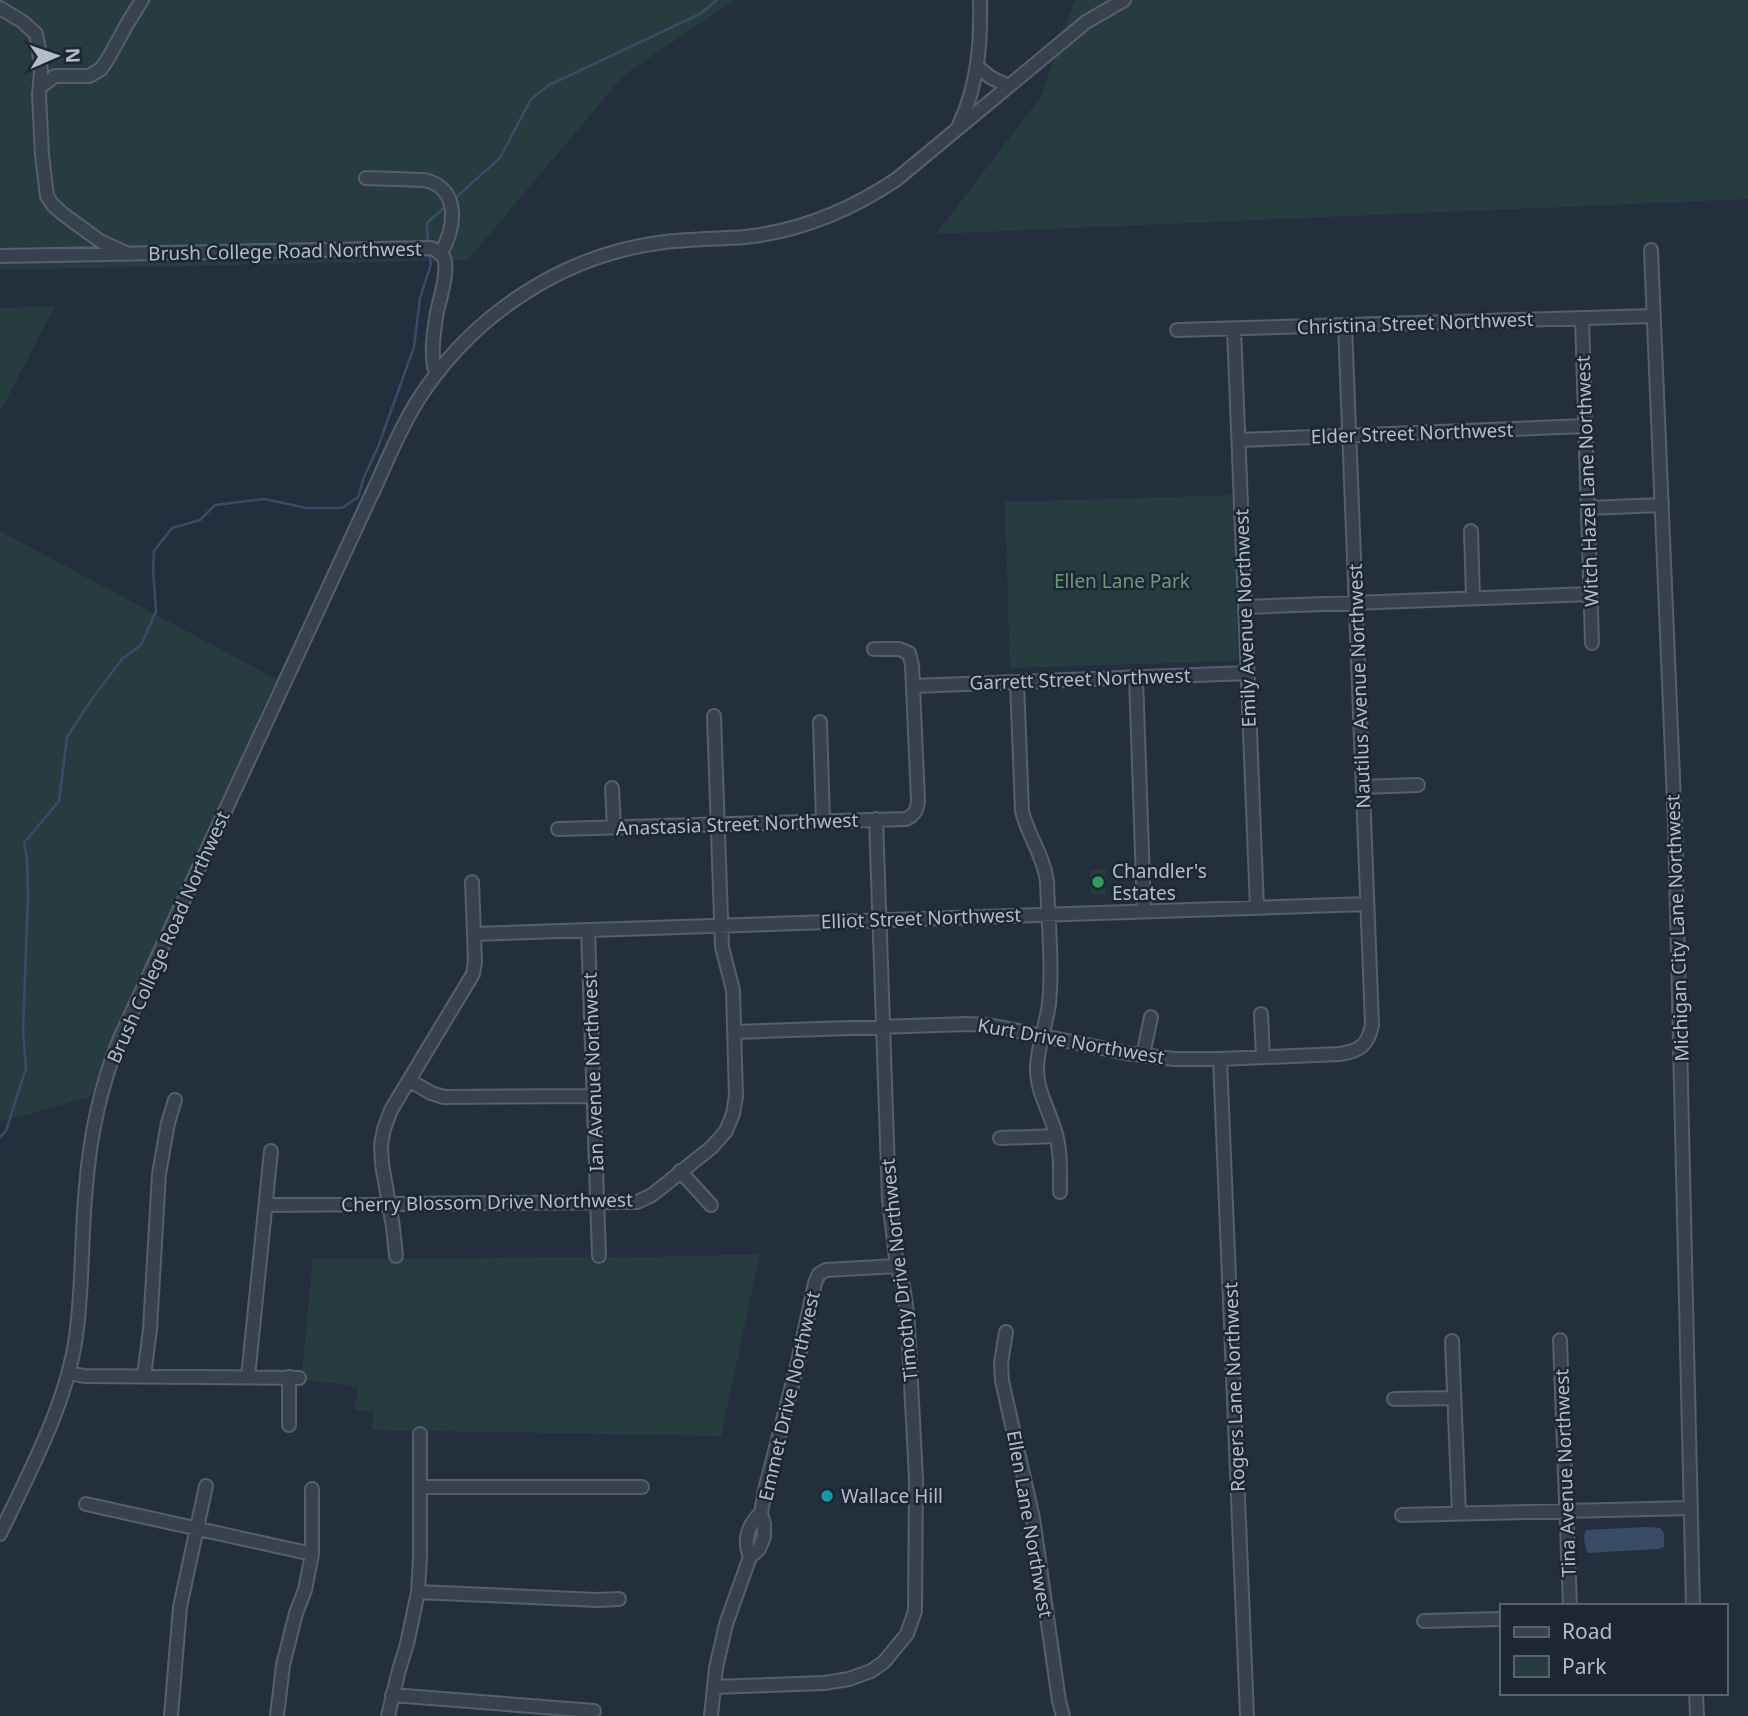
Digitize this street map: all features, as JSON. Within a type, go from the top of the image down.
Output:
[{"type":"street","points":[[40,87],[55,76],[89,76],[101,69],[142,0]]},
{"type":"street","points":[[957,128],[966,110],[978,66],[979,0]]},
{"type":"street","name":"Brush College Road Northwest","points":[[0,1534],[33,1463],[69,1373],[78,1319],[93,1126],[108,1068],[391,454],[413,410],[439,371],[475,331],[507,304],[575,266],[636,247],[664,242],[746,237],[782,231],[814,222],[872,196],[897,179],[1086,22],[1124,0]]},
{"type":"street","name":"Brush College Road Northwest","points":[[0,8],[23,22],[36,34],[39,50],[42,155],[47,196],[63,214],[100,241],[127,254]]},
{"type":"street","points":[[978,66],[989,77],[1008,86]]},
{"type":"street","name":"Brush College Road Northwest","points":[[366,178],[424,180],[444,189],[450,203],[452,224],[447,244],[440,254]]},
{"type":"street","name":"Brush College Road Northwest","points":[[0,257],[426,248],[436,250],[445,262],[432,354],[434,367],[439,371]]},
{"type":"street","name":"Michigan City Lane Northwest","points":[[1651,250],[1675,826],[1693,1604]]},
{"type":"street","name":"Christina Street Northwest","points":[[1177,330],[1654,316]]},
{"type":"street","name":"Witch Hazel Lane Northwest","points":[[1582,318],[1592,643]]},
{"type":"street","name":"Nautilus Avenue Northwest","points":[[1345,325],[1372,1025],[1370,1036],[1363,1045]]},
{"type":"street","name":"Emily Avenue Northwest","points":[[1234,329],[1257,908]]},
{"type":"street","name":"Elder Street Northwest","points":[[1238,440],[1585,426]]},
{"type":"street","points":[[1588,508],[1662,505]]},
{"type":"street","points":[[1471,531],[1473,598]]},
{"type":"street","points":[[1245,607],[1591,594]]},
{"type":"street","points":[[874,649],[899,649],[909,653],[913,686]]},
{"type":"street","name":"Garrett Street Northwest","points":[[913,686],[1248,673]]},
{"type":"street","points":[[1136,677],[1144,911]]},
{"type":"street","points":[[1017,682],[1022,811],[1027,830],[1045,867],[1048,914],[1050,986],[1037,1067],[1039,1087],[1056,1136],[1060,1158],[1060,1192]]},
{"type":"street","name":"Anastasia Street Northwest","points":[[558,829],[906,819],[915,813],[918,800],[913,686]]},
{"type":"street","name":"Cherry Blossom Drive Northwest","points":[[266,1205],[637,1202],[652,1195],[712,1147],[726,1131],[736,1096],[733,990],[722,947],[714,716]]},
{"type":"street","points":[[820,722],[823,821]]},
{"type":"street","points":[[1363,787],[1418,785]]},
{"type":"street","points":[[612,788],[614,828]]},
{"type":"street","name":"Timothy Drive Northwest","points":[[714,1687],[824,1683],[849,1679],[871,1671],[884,1662],[908,1634],[915,1611],[916,1479],[907,1312],[897,1266],[889,1200],[876,820]]},
{"type":"street","points":[[396,1256],[382,1164],[384,1129],[391,1110],[473,974],[472,882]]},
{"type":"street","name":"Elliot Street Northwest","points":[[474,934],[1367,904]]},
{"type":"street","name":"Ian Avenue Northwest","points":[[588,930],[599,1255]]},
{"type":"street","points":[[1261,1014],[1263,1057]]},
{"type":"street","points":[[1143,1055],[1151,1017]]},
{"type":"street","name":"Kurt Drive Northwest","points":[[735,1032],[989,1025],[1174,1059],[1354,1052],[1363,1045]]},
{"type":"street","name":"Rogers Lane Northwest","points":[[1220,1059],[1247,1716]]},
{"type":"street","points":[[409,1080],[444,1097],[593,1096]]},
{"type":"street","points":[[144,1376],[150,1329],[159,1174],[175,1100]]},
{"type":"street","points":[[1000,1138],[1056,1136]]},
{"type":"street","points":[[248,1377],[271,1151]]},
{"type":"street","points":[[680,1171],[711,1205]]},
{"type":"street","name":"Emmet Drive Northwest","points":[[711,1716],[726,1624],[750,1557],[760,1549],[764,1537],[761,1513],[815,1283],[819,1274],[826,1270],[897,1266]]},
{"type":"street","name":"Ellen Lane Northwest","points":[[1006,1332],[1000,1363],[1002,1381],[1033,1518],[1063,1716]]},
{"type":"street","name":"Tina Avenue Northwest","points":[[1560,1340],[1570,1604]]},
{"type":"street","points":[[1452,1341],[1458,1513]]},
{"type":"street","points":[[69,1373],[84,1376],[294,1378],[289,1425]]},
{"type":"street","points":[[1394,1399],[1454,1398]]},
{"type":"street","points":[[388,1716],[418,1592],[420,1434]]},
{"type":"street","points":[[171,1716],[180,1607],[206,1486]]},
{"type":"street","points":[[421,1487],[642,1487]]},
{"type":"street","points":[[278,1716],[283,1665],[313,1554],[313,1489]]},
{"type":"street","points":[[86,1504],[313,1554]]},
{"type":"street","points":[[1402,1514],[1691,1508]]},
{"type":"street","points":[[418,1592],[619,1599]]},
{"type":"street","points":[[1424,1621],[1500,1619]]},
{"type":"street","points":[[392,1695],[594,1711]]},
{"type":"street","points":[[1696,1695],[1697,1716]]},
{"type":"green space","points":[[0,0],[735,0],[624,75],[468,260],[0,270]]},
{"type":"green space","points":[[1075,0],[1748,0],[1748,199],[936,234],[1040,98]]},
{"type":"green space","points":[[55,306],[0,412],[0,308]]},
{"type":"green space","name":"Ellen Lane Park","points":[[1233,495],[1238,661],[1010,668],[1005,502]]},
{"type":"green space","points":[[0,531],[276,679],[90,1097],[0,1122]]},
{"type":"green space","name":"Chandler's Estates","points":[[1090,870],[1105,870],[1106,894],[1090,894]]},
{"type":"green space","points":[[760,1254],[721,1436],[372,1430],[373,1411],[354,1410],[358,1388],[301,1380],[313,1259]]},
{"type":"water","points":[[1660,1528],[1664,1533],[1664,1547],[1588,1553],[1584,1538],[1586,1530]]},
{"type":"waterway","points":[[454,199],[500,158],[531,99],[549,85],[700,14],[717,0]]},
{"type":"waterway","points":[[428,242],[427,223],[446,206]]},
{"type":"waterway","points":[[0,1137],[6,1131],[26,1068],[23,1031],[28,896],[24,843],[59,801],[67,737],[122,659],[141,645],[156,611],[154,551],[172,528],[200,520],[215,505],[264,499],[307,508],[342,508],[358,497],[414,347],[420,298],[431,264],[429,252]]},
{"type":"place","name":"Chandler's Estates","points":[[1098,882]]},
{"type":"place","name":"Wallace Hill","points":[[827,1496]]}]
